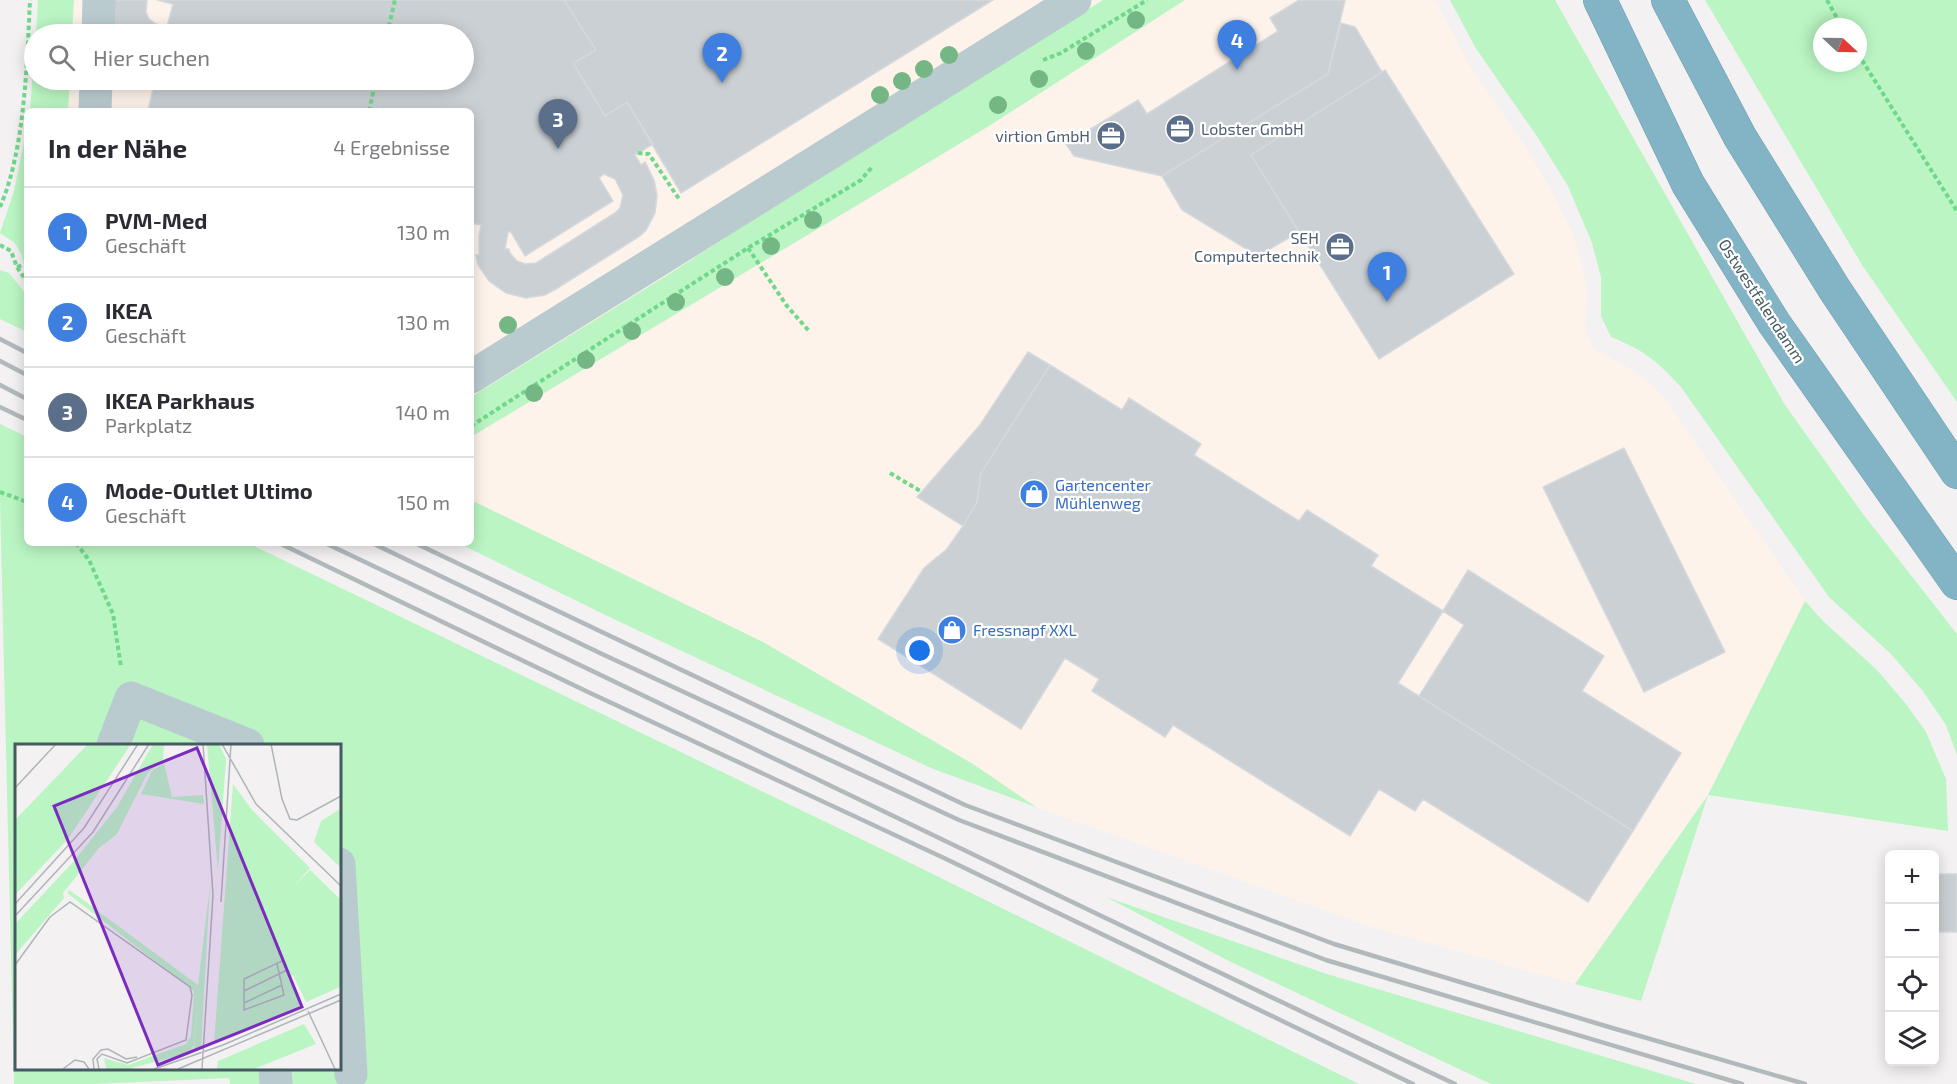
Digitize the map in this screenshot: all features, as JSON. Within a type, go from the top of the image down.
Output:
[{"type":"highway","name":"Ostwestfalendamm","points":[[1600,0],[1688,184],[1700,204],[1774,323],[1957,583]]},
{"type":"highway","points":[[1668,0],[1740,137],[1835,290],[1957,472]]},
{"type":"lane","points":[[80,24],[81,0]]},
{"type":"lane","points":[[98,24],[99,0]]},
{"type":"lane","points":[[474,374],[1075,0]]},
{"type":"lane","points":[[77,108],[78,90]]},
{"type":"lane","points":[[95,108],[96,90]]},
{"type":"lane","points":[[112,744],[131,698],[183,732],[243,744]]},
{"type":"lane","points":[[340,908],[343,1038],[351,1074]]},
{"type":"lane","points":[[275,1069],[276,1084]]},
{"type":"path","points":[[28,24],[30,0]]},
{"type":"path","points":[[389,24],[395,0]]},
{"type":"path","points":[[1042,61],[1061,53],[1147,0]]},
{"type":"path","points":[[1827,0],[1837,18]]},
{"type":"path","points":[[1867,68],[1957,211]]},
{"type":"path","points":[[0,207],[6,193],[18,145],[24,88]]},
{"type":"path","points":[[370,108],[374,90]]},
{"type":"path","points":[[638,153],[649,154],[679,199]]},
{"type":"path","points":[[474,424],[748,248],[861,180],[875,164]]},
{"type":"path","points":[[0,245],[11,251],[24,278]]},
{"type":"path","points":[[748,248],[787,306],[808,331]]},
{"type":"path","points":[[17,267],[24,265]]},
{"type":"path","points":[[890,473],[922,492]]},
{"type":"path","points":[[0,492],[24,501]]},
{"type":"path","points":[[78,546],[89,560],[113,614],[124,683],[131,698]]},
{"type":"shaded area","points":[[73,0],[1103,0],[897,126],[674,271],[474,395],[474,108],[68,108],[69,90],[474,90],[474,24],[72,24]]},
{"type":"shaded area","points":[[1185,0],[1435,0],[1470,66],[1526,148],[1553,194],[1572,233],[1583,268],[1587,294],[1585,327],[1595,350],[1646,380],[1668,403],[1805,601],[1708,795],[1575,984],[1369,926],[1036,807],[973,764],[763,642],[474,501],[474,435],[989,126]]},
{"type":"green space","points":[[38,0],[74,0],[73,24],[37,24]]},
{"type":"green space","points":[[1103,0],[1185,0],[989,126],[474,435],[474,395],[674,271],[897,126]]},
{"type":"green space","points":[[1450,0],[1555,0],[1785,405],[1863,514],[1957,634],[1957,755],[1946,725],[1922,690],[1891,654],[1829,597],[1681,387],[1649,357],[1611,337],[1601,316],[1601,277],[1592,243],[1568,186],[1475,47]]},
{"type":"green space","points":[[1705,0],[1957,0],[1957,402],[1862,265]]},
{"type":"green space","points":[[32,90],[69,90],[68,108],[30,108]]},
{"type":"green space","points":[[24,142],[24,264],[15,243],[0,233],[14,191]]},
{"type":"green space","points":[[0,270],[9,273],[24,291],[24,331],[0,319]]},
{"type":"green space","points":[[0,424],[24,436],[24,546],[254,546],[892,854],[1359,1084],[230,1084],[229,1078],[93,1084],[14,1084]]},
{"type":"green space","points":[[474,501],[763,642],[973,764],[1036,807],[931,768],[464,546],[474,546]]},
{"type":"green space","points":[[1805,601],[1823,621],[1877,670],[1926,732],[1946,779],[1948,831],[1708,795]]},
{"type":"green space","points":[[1708,795],[1641,1001],[1575,984]]},
{"type":"green space","points":[[1106,897],[1327,974],[1696,1084],[1491,1084],[1229,961]]},
{"type":"building","points":[[113,0],[147,0],[146,12],[149,19],[156,24],[114,24]]},
{"type":"building","points":[[157,0],[564,0],[596,50],[573,63],[605,116],[627,102],[653,144],[635,155],[641,165],[645,162],[654,180],[657,195],[655,213],[640,236],[545,295],[526,298],[506,293],[489,281],[478,265],[476,255],[479,255],[481,225],[474,224],[474,108],[149,108],[153,90],[474,90],[474,24],[168,24],[173,4]],"holes":[[[604,174],[615,179],[623,195],[620,208],[615,213],[536,263],[525,264],[517,261],[509,249],[505,249],[508,232],[511,232],[525,256],[613,201],[599,178]]]},
{"type":"building","points":[[564,0],[993,0],[681,193],[627,102],[605,116],[573,63],[596,50]]},
{"type":"building","points":[[1299,0],[1345,0],[1328,74],[1162,176],[1074,156],[1066,144],[1138,100],[1147,114],[1278,31],[1270,18]]},
{"type":"building","points":[[1341,23],[1355,27],[1382,72],[1251,155],[1299,232],[1258,256],[1182,210],[1162,176],[1328,74]]},
{"type":"building","points":[[1385,70],[1514,274],[1379,359],[1251,155]]},
{"type":"building","points":[[1028,352],[1050,365],[981,473],[977,502],[963,526],[917,497],[980,425]]},
{"type":"building","points":[[1050,365],[1122,410],[1129,398],[1201,444],[1194,455],[1299,521],[1307,510],[1378,555],[1371,566],[1443,611],[1398,683],[1633,831],[1588,902],[1423,799],[1415,811],[1379,789],[1350,836],[1173,725],[1165,737],[1092,691],[1099,679],[1065,658],[1021,729],[878,639],[924,568],[947,549],[963,526],[977,502],[981,473]]},
{"type":"building","points":[[1624,448],[1725,652],[1644,692],[1543,487]]},
{"type":"building","points":[[1468,570],[1604,656],[1582,691],[1681,753],[1633,831],[1419,696],[1464,625],[1443,611]]},
{"type":"building","points":[[1939,874],[1957,874],[1957,932],[1939,932]]},
{"type":"railway","points":[[0,339],[24,351]]},
{"type":"railway","points":[[0,361],[24,373]]},
{"type":"railway","points":[[0,385],[24,397]]},
{"type":"railway","points":[[0,407],[24,419]]},
{"type":"railway","points":[[285,546],[588,692],[944,858],[1413,1084]]},
{"type":"railway","points":[[331,546],[1455,1084]]},
{"type":"railway","points":[[378,546],[602,654],[959,820],[1326,960],[1742,1084]]},
{"type":"railway","points":[[421,546],[965,805],[1334,944],[1805,1084]]},
{"type":"place","name":"Mode-Outlet Ultimo","points":[[1237,70]]},
{"type":"place","name":"IKEA","points":[[722,83]]},
{"type":"place","name":"Lobster GmbH","points":[[1180,129]]},
{"type":"place","name":"virtion GmbH","points":[[1111,136]]},
{"type":"place","name":"IKEA Parkhaus","points":[[558,149]]},
{"type":"place","name":"SEH Computertechnik","points":[[1340,247]]},
{"type":"place","name":"PVM-Med","points":[[1387,302]]},
{"type":"place","name":"Gartencenter Mühlenweg","points":[[1034,494]]},
{"type":"place","name":"Fressnapf XXL","points":[[952,630]]}]
